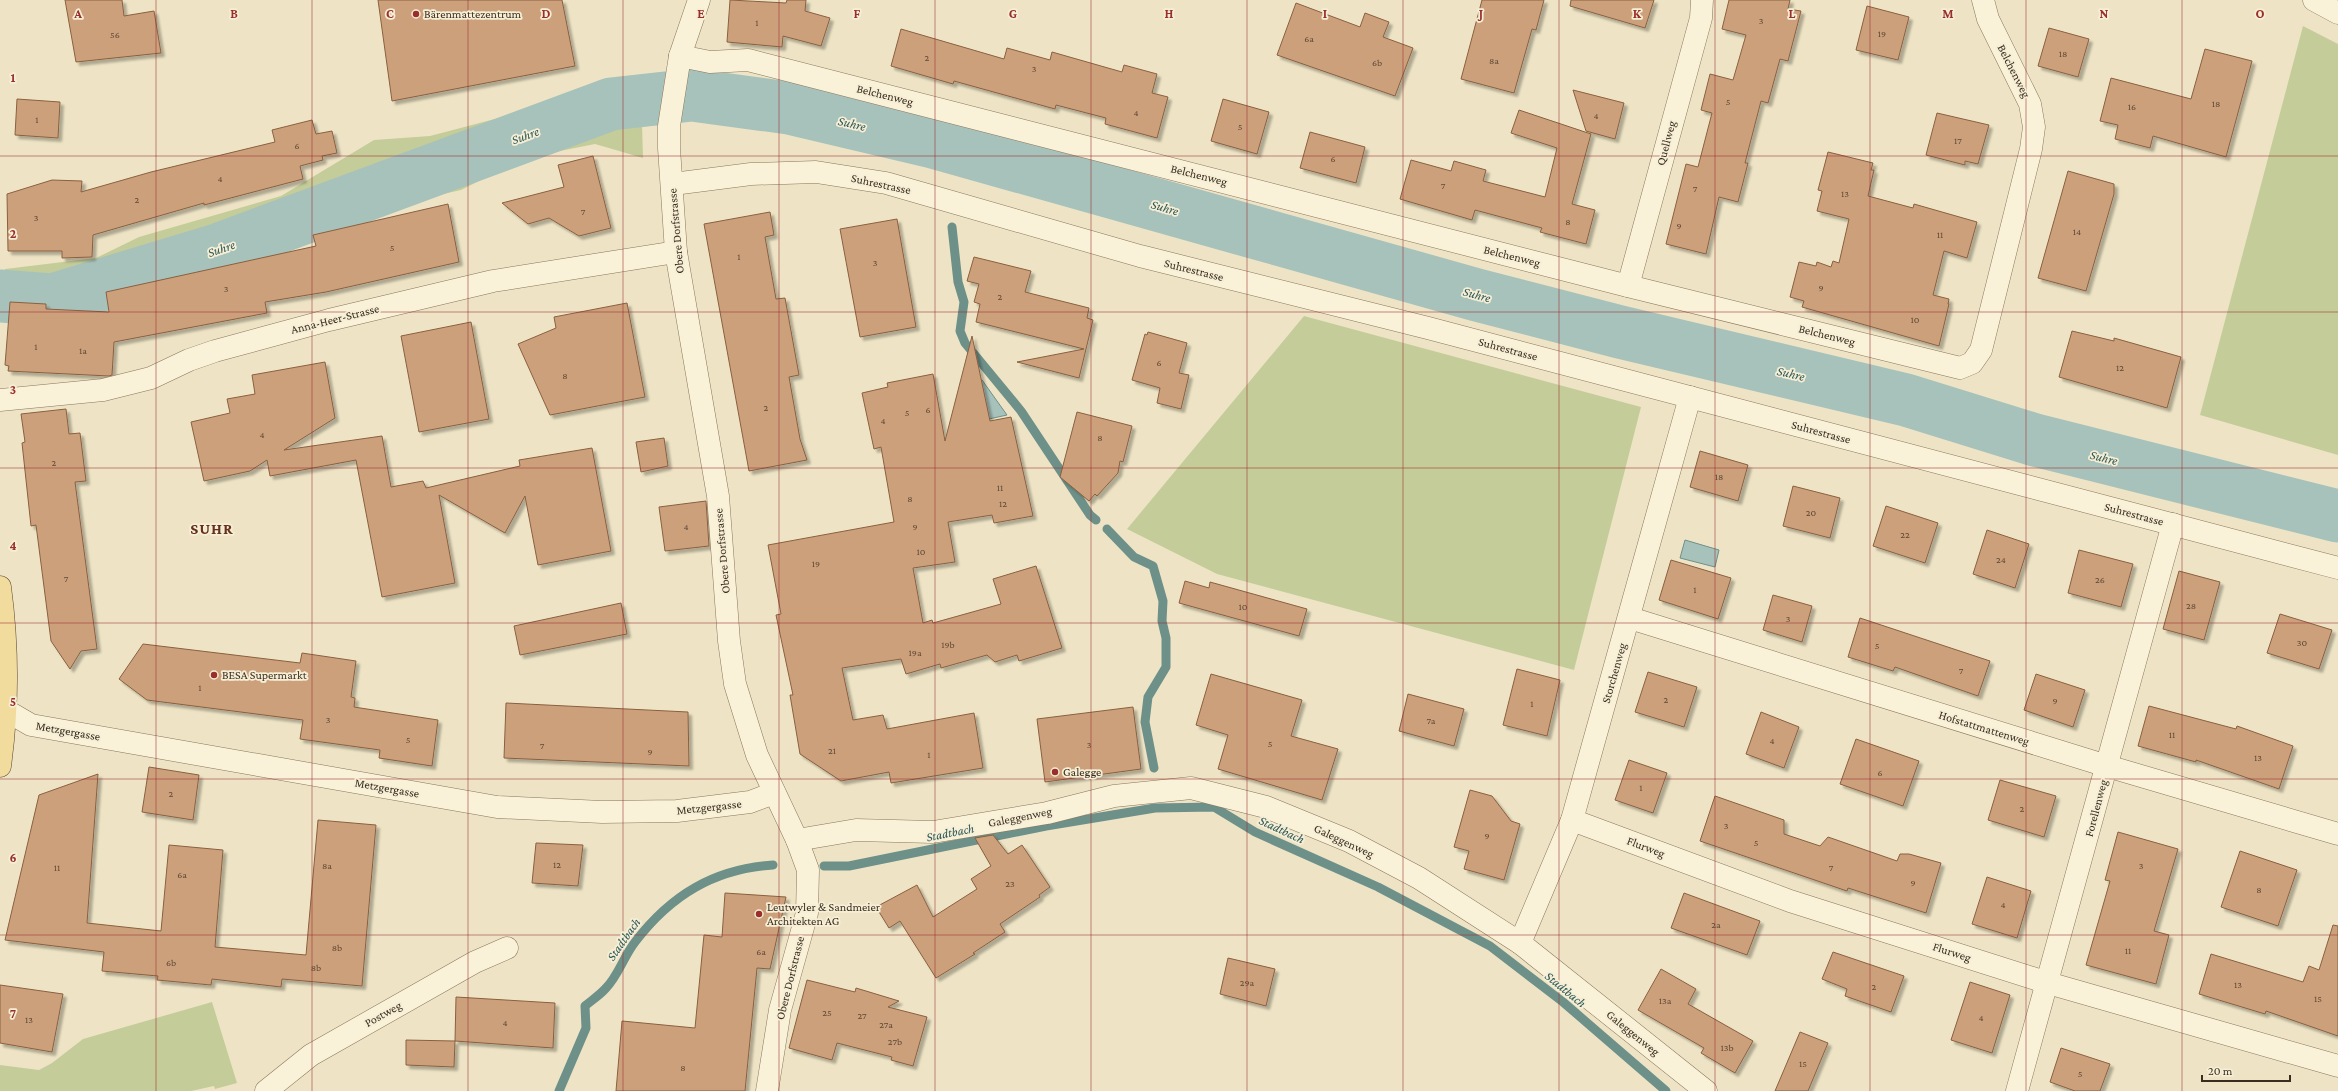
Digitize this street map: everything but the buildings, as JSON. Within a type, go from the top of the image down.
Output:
[{"type":"main road","points":[[0,588],[6,665],[0,766]]},
{"type":"street","name":"Obere Dorfstrasse","points":[[699,0],[679,63],[669,126],[669,148],[676,252],[718,496],[729,642],[735,684],[757,755],[808,870],[807,912],[780,1010],[766,1091]]},
{"type":"street","name":"Quellweg","points":[[1628,286],[1701,18],[1702,0]]},
{"type":"street","name":"Belchenweg","points":[[679,63],[748,60],[1628,286],[1960,368],[1972,363],[1981,350],[2031,149],[2034,127],[2030,104],[1988,19],[1983,0]]},
{"type":"street","points":[[2314,0],[2338,12]]},
{"type":"street","name":"Suhrestrasse","points":[[672,184],[751,174],[816,172],[886,183],[1140,256],[1428,328],[2338,568]]},
{"type":"street","name":"Anna-Heer-Strasse","points":[[0,400],[103,390],[151,378],[189,360],[215,351],[329,320],[493,281],[676,252]]},
{"type":"street","name":"Storchenweg","points":[[1520,943],[1572,820],[1630,618],[1690,397]]},
{"type":"street","name":"Forellenweg","points":[[2017,1091],[2048,983],[2173,524]]},
{"type":"street","name":"Hofstattmattenweg","points":[[1630,618],[2107,766],[2338,834]]},
{"type":"street","name":"Metzgergasse","points":[[3,709],[31,725],[497,807],[602,812],[677,811],[750,802],[774,793]]},
{"type":"street","name":"Galeggenweg","points":[[796,840],[856,830],[933,832],[1047,812],[1114,796],[1191,788],[1266,807],[1349,841],[1419,878],[1520,943],[1706,1091]]},
{"type":"street","name":"Flurweg","points":[[1572,820],[1790,901],[2048,983],[2338,1066]]},
{"type":"street","name":"Postweg","points":[[266,1091],[311,1055],[474,962],[507,948]]},
{"type":"green space","points":[[2303,26],[2338,44],[2338,455],[2200,415]]},
{"type":"green space","points":[[650,78],[642,123],[643,158],[595,144],[545,154],[517,162],[461,190],[356,214],[276,249],[68,310],[3,308],[5,269],[96,258],[139,237],[281,196],[374,140],[430,136],[514,114],[608,82]]},
{"type":"green space","points":[[1304,316],[1641,407],[1574,670],[1217,574],[1127,529]]},
{"type":"green space","points":[[212,1002],[237,1083],[215,1089],[214,1086],[191,1091],[0,1091],[0,1065],[39,1070],[52,1063],[83,1039]]},
{"type":"water","points":[[982,380],[1007,415],[989,419],[975,381]]},
{"type":"water","points":[[1685,540],[1719,550],[1715,567],[1680,558]]},
{"type":"waterway","name":"Suhre","points":[[0,296],[52,300],[217,250],[611,104],[692,95],[789,108],[933,142],[1477,295],[1620,332],[1906,400],[2035,440],[2338,516]]},
{"type":"waterway","points":[[952,227],[958,282],[964,302],[960,331],[965,343],[1021,411],[1090,515],[1096,520]]},
{"type":"waterway","points":[[1107,529],[1134,557],[1153,566],[1163,601],[1162,621],[1166,638],[1166,667],[1148,697],[1145,722],[1154,768]]},
{"type":"waterway","name":"Stadtbach","points":[[824,866],[849,866],[1046,826],[1155,808],[1214,807],[1255,832],[1378,887],[1490,946],[1563,1002],[1666,1091]]},
{"type":"waterway","name":"Stadtbach","points":[[559,1091],[586,1028],[585,1006],[601,993],[610,983],[635,942],[649,925],[663,911],[695,887],[732,872],[773,865]]},
{"type":"place","name":"Bärenmattezentrum","points":[[416,14]]},
{"type":"place","name":"BESA Supermarkt","points":[[214,675]]},
{"type":"place","name":"Galegge","points":[[1055,772]]},
{"type":"place","name":"Leutwyler & Sandmeier Architekten AG","points":[[759,914]]},
{"type":"district","name":"SUHR","points":[[212,528]]}]
